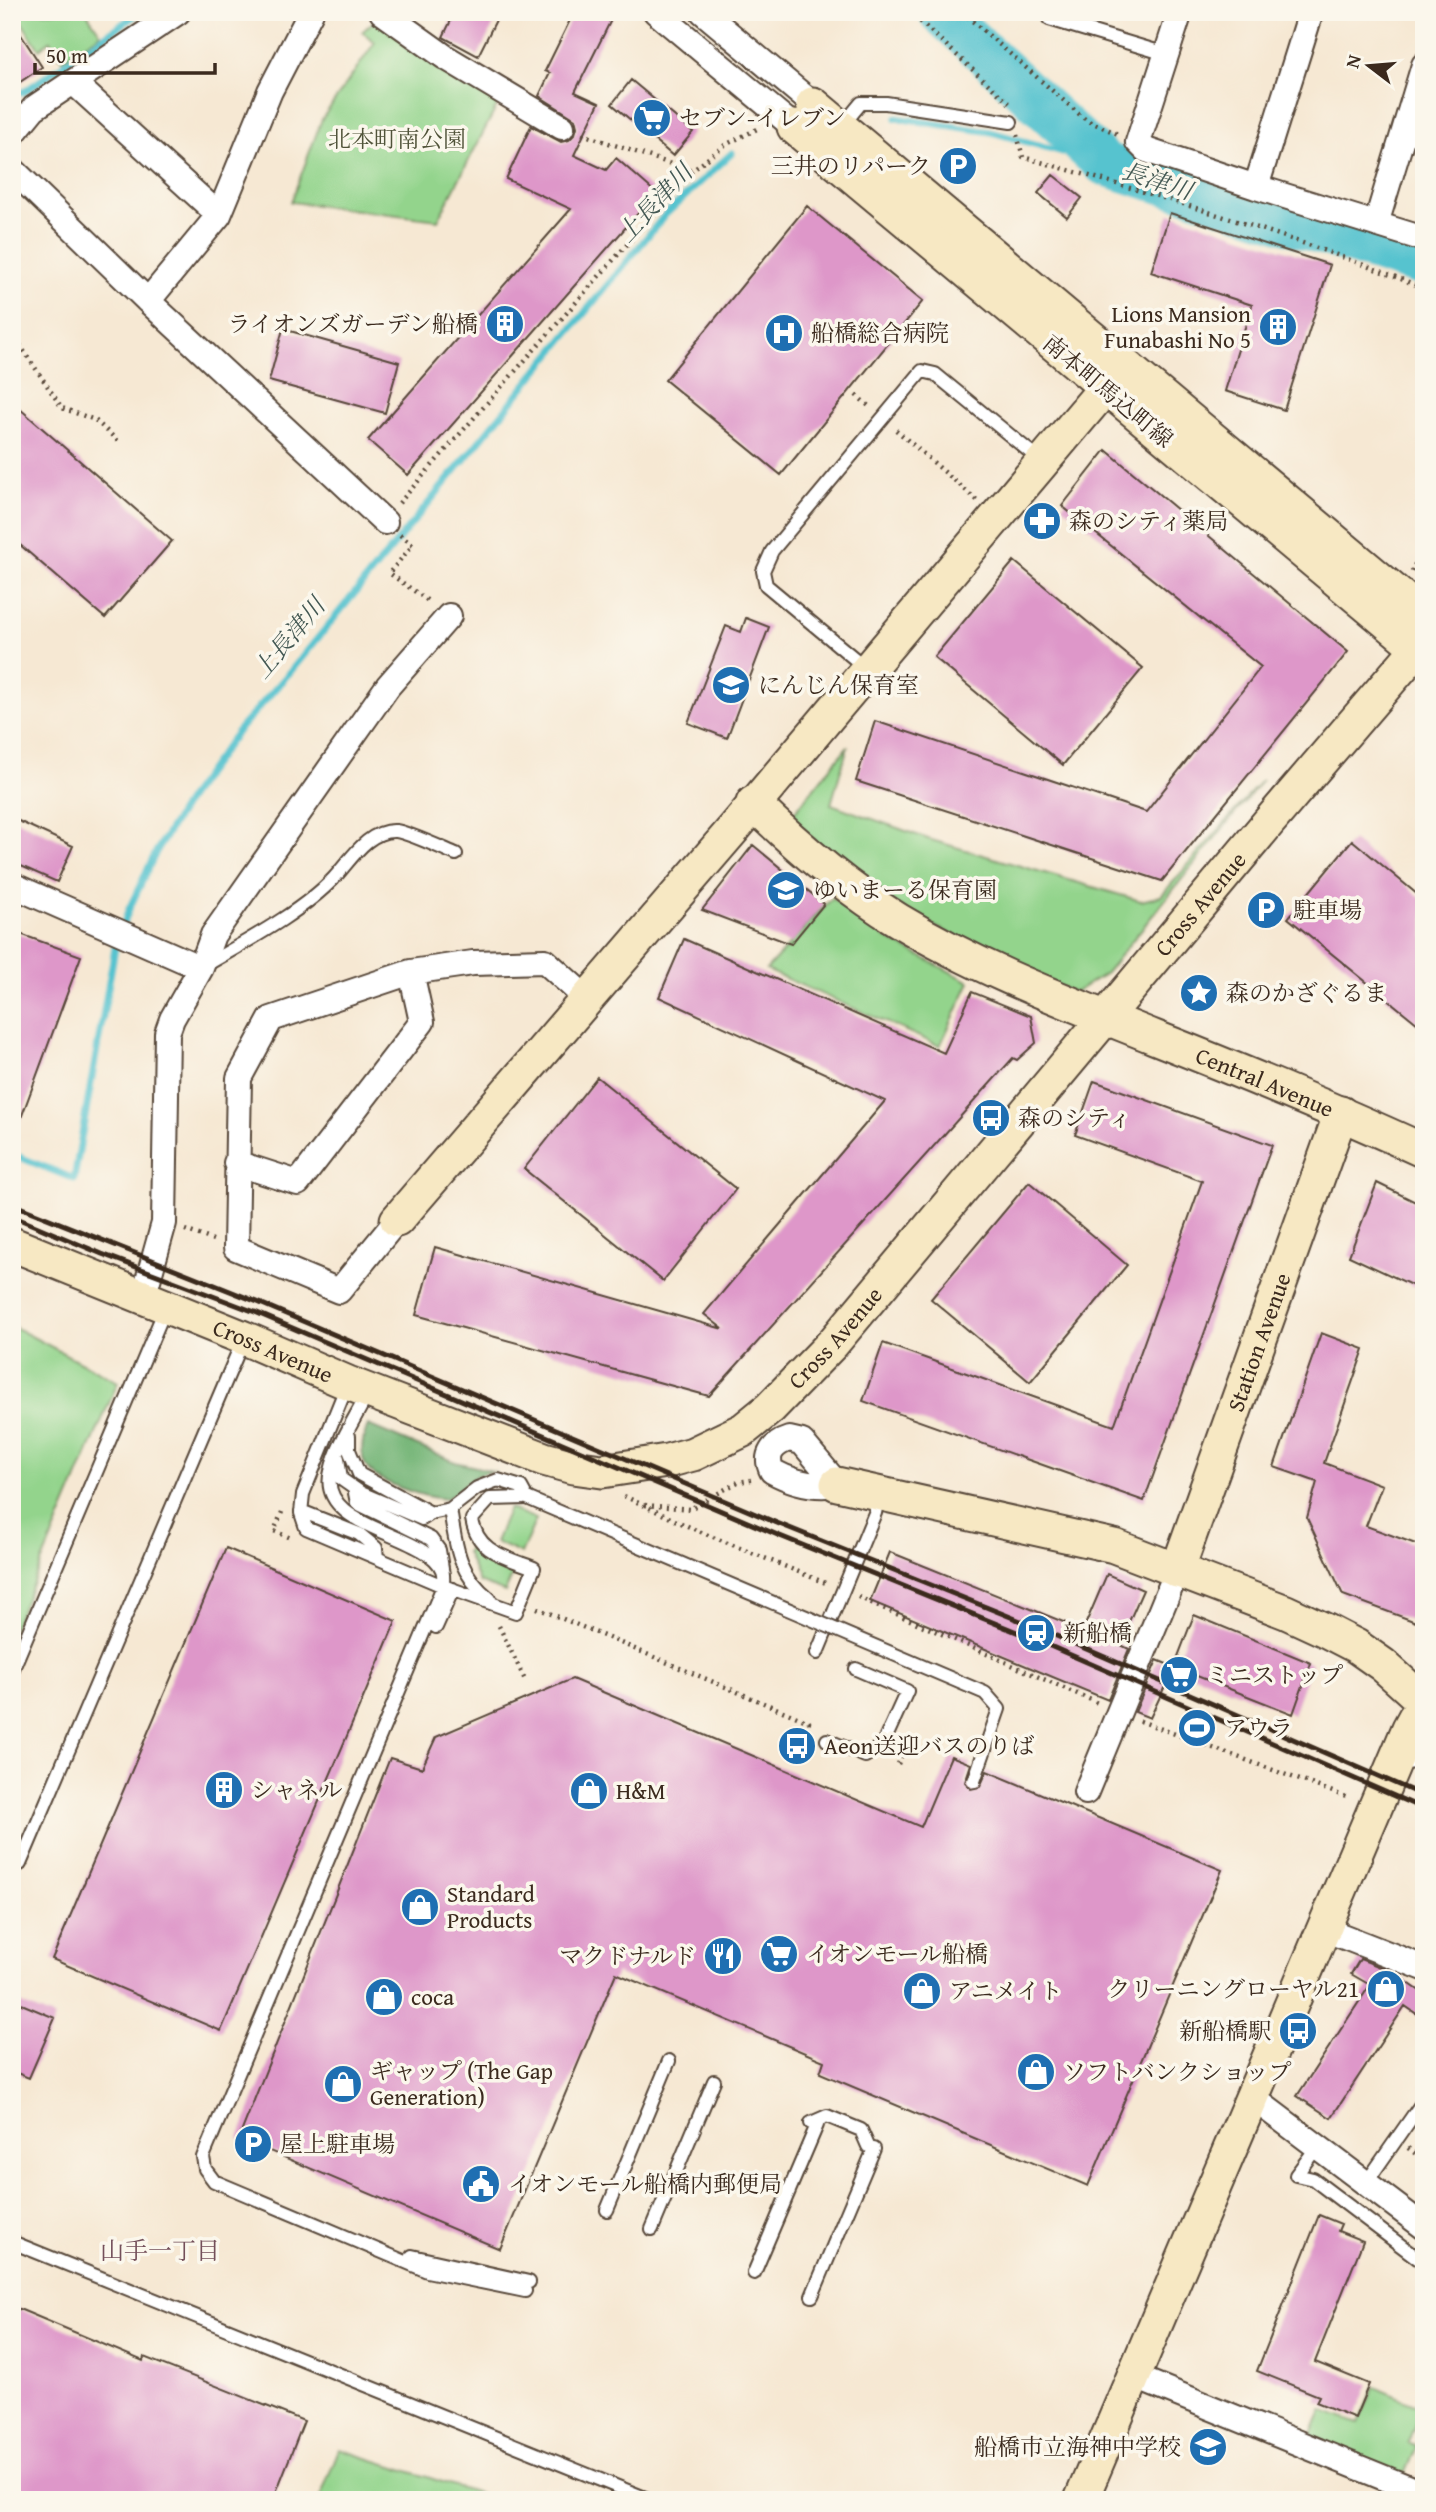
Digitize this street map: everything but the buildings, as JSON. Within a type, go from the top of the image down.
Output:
[{"type":"street","points":[[16,123],[34,108],[178,12]]},
{"type":"street","points":[[148,300],[219,215],[270,90],[311,12]]},
{"type":"street","points":[[382,12],[445,57],[562,128]]},
{"type":"street","points":[[656,12],[790,119]]},
{"type":"street","points":[[703,12],[790,119]]},
{"type":"street","points":[[1180,12],[1138,142],[1146,150],[1424,239]]},
{"type":"street","points":[[1256,187],[1311,12]]},
{"type":"street","points":[[1376,224],[1424,65]]},
{"type":"street","points":[[73,82],[219,215]]},
{"type":"street","name":"南本町馬込町線","points":[[790,119],[831,139],[1422,640]]},
{"type":"street","name":"南本町馬込町線","points":[[831,139],[1105,388],[1422,640]]},
{"type":"street","points":[[12,169],[385,522]]},
{"type":"street","points":[[587,999],[545,961],[473,963],[411,972],[271,1019],[239,1078],[236,1248],[339,1291],[397,1220],[587,999],[868,669],[1105,388]]},
{"type":"street","points":[[154,1302],[164,1223],[167,1034],[172,1019],[201,968],[213,935],[388,686],[449,615]]},
{"type":"street","name":"Cross Avenue","points":[[12,1244],[493,1441],[573,1467],[602,1471],[694,1454],[743,1430],[770,1408],[833,1343],[1422,640]]},
{"type":"street","name":"Central Avenue","points":[[753,803],[842,880],[897,919],[996,972],[1341,1113],[1424,1151]]},
{"type":"street","points":[[12,885],[201,968]]},
{"type":"street","points":[[236,1163],[298,1183],[422,1022],[411,972]]},
{"type":"street","name":"Station Avenue","points":[[1177,1571],[1341,1113]]},
{"type":"street","points":[[837,1484],[802,1441],[778,1443],[771,1450],[768,1463],[772,1471],[809,1485],[822,1487],[837,1484],[1114,1546],[1286,1612],[1356,1646],[1383,1665],[1424,1702]]},
{"type":"street","points":[[1086,1792],[1177,1571]]},
{"type":"street","points":[[1081,2500],[1324,1929],[1411,1756],[1409,1728],[1415,1717],[1424,1710]]},
{"type":"street","points":[[1324,1929],[1424,1968]]},
{"type":"street","points":[[1253,2098],[1418,2223]]},
{"type":"street","points":[[1133,2376],[1424,2494]]},
{"type":"lane","points":[[1049,19],[1166,54]]},
{"type":"lane","points":[[831,139],[861,103],[886,103],[1014,127]]},
{"type":"lane","points":[[868,669],[766,585],[763,571],[772,551],[882,418],[922,371],[935,374],[1043,462]]},
{"type":"lane","points":[[201,968],[301,905],[332,881],[374,835],[396,831],[456,854]]},
{"type":"lane","points":[[12,1671],[154,1302]]},
{"type":"lane","points":[[20,1864],[244,1338]]},
{"type":"lane","points":[[358,1387],[349,1450],[359,1474],[431,1513]]},
{"type":"lane","points":[[358,1387],[303,1494],[301,1511],[306,1528],[448,1588],[516,1612],[534,1568],[501,1556],[481,1544],[473,1530],[472,1519],[490,1499],[527,1498],[985,1693],[999,1709],[974,1781]]},
{"type":"lane","points":[[350,1429],[331,1471],[329,1491],[338,1504],[371,1526],[430,1554],[442,1570]]},
{"type":"lane","points":[[337,1456],[341,1479],[354,1488],[422,1519],[431,1513],[450,1509],[477,1488],[498,1480],[521,1487],[527,1498]]},
{"type":"lane","points":[[354,1488],[357,1503],[431,1539],[439,1550],[448,1588],[203,2157],[205,2169],[214,2181],[427,2271],[527,2286]]},
{"type":"lane","points":[[817,1653],[875,1513],[879,1493]]},
{"type":"lane","points":[[450,1509],[454,1537],[464,1571],[474,1586],[498,1606]]},
{"type":"lane","points":[[827,1740],[865,1756],[882,1746],[907,1691],[856,1669]]},
{"type":"lane","points":[[607,2210],[669,2061]]},
{"type":"lane","points":[[653,2229],[715,2081]]},
{"type":"lane","points":[[1366,2183],[1424,2099]]},
{"type":"lane","points":[[754,2273],[814,2124],[827,2116],[861,2130],[871,2148],[812,2296]]},
{"type":"lane","points":[[1317,2147],[1296,2175],[1313,2179],[1424,2263]]},
{"type":"lane","points":[[1394,2241],[1418,2223]]},
{"type":"lane","points":[[12,2242],[650,2500]]},
{"type":"path","points":[[910,12],[1013,107],[1014,127],[1023,157],[1349,258],[1424,288]]},
{"type":"path","points":[[962,12],[1086,120],[1138,142]]},
{"type":"path","points":[[385,522],[692,171],[724,145],[754,129],[790,119]]},
{"type":"path","points":[[562,128],[692,171]]},
{"type":"path","points":[[12,333],[62,408],[95,420],[119,442]]},
{"type":"path","points":[[856,396],[985,507]]},
{"type":"path","points":[[1408,581],[1424,540]]},
{"type":"path","points":[[413,545],[389,573],[449,615]]},
{"type":"path","points":[[164,1223],[236,1248]]},
{"type":"path","points":[[640,1504],[690,1509],[738,1482],[764,1478],[772,1471]]},
{"type":"path","points":[[617,1493],[696,1530],[843,1591]]},
{"type":"path","points":[[537,1608],[809,1722],[801,1744]]},
{"type":"path","points":[[488,1621],[501,1627],[526,1682]]},
{"type":"green space","points":[[15,12],[86,12],[101,34],[62,60],[50,41],[39,49]]},
{"type":"green space","name":"北本町南公園","points":[[377,18],[499,102],[438,220],[291,202],[322,119],[375,42],[362,32]]},
{"type":"green space","points":[[848,746],[831,804],[928,839],[1141,901],[1161,896],[1262,780],[1106,973],[1074,993],[909,914],[787,821]]},
{"type":"green space","points":[[832,898],[889,940],[970,982],[940,1046],[766,970]]},
{"type":"green space","points":[[12,1326],[118,1382],[12,1632]]},
{"type":"green space","points":[[368,1425],[455,1462],[493,1471],[476,1476],[446,1499],[401,1488],[378,1477],[365,1464],[362,1444]]},
{"type":"green space","points":[[509,1508],[536,1519],[521,1554],[495,1542]]},
{"type":"green space","points":[[469,1549],[516,1567],[505,1592],[479,1582],[466,1552]]},
{"type":"green space","points":[[1374,2387],[1422,2407],[1408,2442],[1417,2446],[1404,2477],[1310,2439],[1322,2410],[1358,2424]]},
{"type":"green space","points":[[339,2449],[499,2500],[319,2500]]},
{"type":"waterway","points":[[12,86],[18,92],[24,92],[140,12]]},
{"type":"waterway","name":"長津川","points":[[940,12],[1105,164],[1424,265]]},
{"type":"waterway","name":"上長津川","points":[[896,118],[991,132],[1105,164]]},
{"type":"waterway","name":"上長津川","points":[[12,1154],[74,1179],[115,948],[129,909],[156,852],[188,799],[237,732],[290,672],[665,215],[732,153]]},
{"type":"railway","points":[[12,1204],[260,1303],[777,1523],[1038,1628],[1424,1796]]},
{"type":"railway","points":[[12,1216],[102,1254],[255,1312],[780,1536],[1034,1639],[1424,1809]]},
{"type":"place","name":"セブン-イレブン","points":[[652,118]]},
{"type":"place","name":"三井のリパーク","points":[[958,166]]},
{"type":"place","name":"ライオンズガーデン船橋","points":[[505,324]]},
{"type":"place","name":"Lions Mansion Funabashi No 5","points":[[1278,327]]},
{"type":"place","name":"船橋総合病院","points":[[784,333]]},
{"type":"place","name":"森のシティ薬局","points":[[1042,521]]},
{"type":"place","name":"にんじん保育室","points":[[731,685]]},
{"type":"place","name":"ゆいまーる保育園","points":[[786,890]]},
{"type":"place","name":"駐車場","points":[[1266,910]]},
{"type":"place","name":"森のかざぐるま","points":[[1199,993]]},
{"type":"place","name":"森のシティ","points":[[991,1118]]},
{"type":"place","name":"新船橋","points":[[1036,1633]]},
{"type":"place","name":"ミニストップ","points":[[1179,1675]]},
{"type":"place","name":"アウラ","points":[[1197,1728]]},
{"type":"place","name":"Aeon送迎バスのりば","points":[[797,1746]]},
{"type":"place","name":"シャネル","points":[[224,1790]]},
{"type":"place","name":"H&M","points":[[589,1791]]},
{"type":"place","name":"Standard Products","points":[[420,1907]]},
{"type":"place","name":"イオンモール船橋","points":[[779,1954]]},
{"type":"place","name":"マクドナルド","points":[[723,1956]]},
{"type":"place","name":"クリーニングローヤル21","points":[[1386,1989]]},
{"type":"place","name":"アニメイト","points":[[922,1991]]},
{"type":"place","name":"coca","points":[[384,1997]]},
{"type":"place","name":"新船橋駅","points":[[1298,2031]]},
{"type":"place","name":"ソフトバンクショップ","points":[[1036,2072]]},
{"type":"place","name":"ギャップ (The Gap Generation)","points":[[343,2084]]},
{"type":"place","name":"屋上駐車場","points":[[253,2144]]},
{"type":"place","name":"イオンモール船橋内郵便局","points":[[481,2184]]},
{"type":"place","name":"船橋市立海神中学校","points":[[1208,2447]]},
{"type":"district","name":"山手一丁目","points":[[160,2251]]}]
